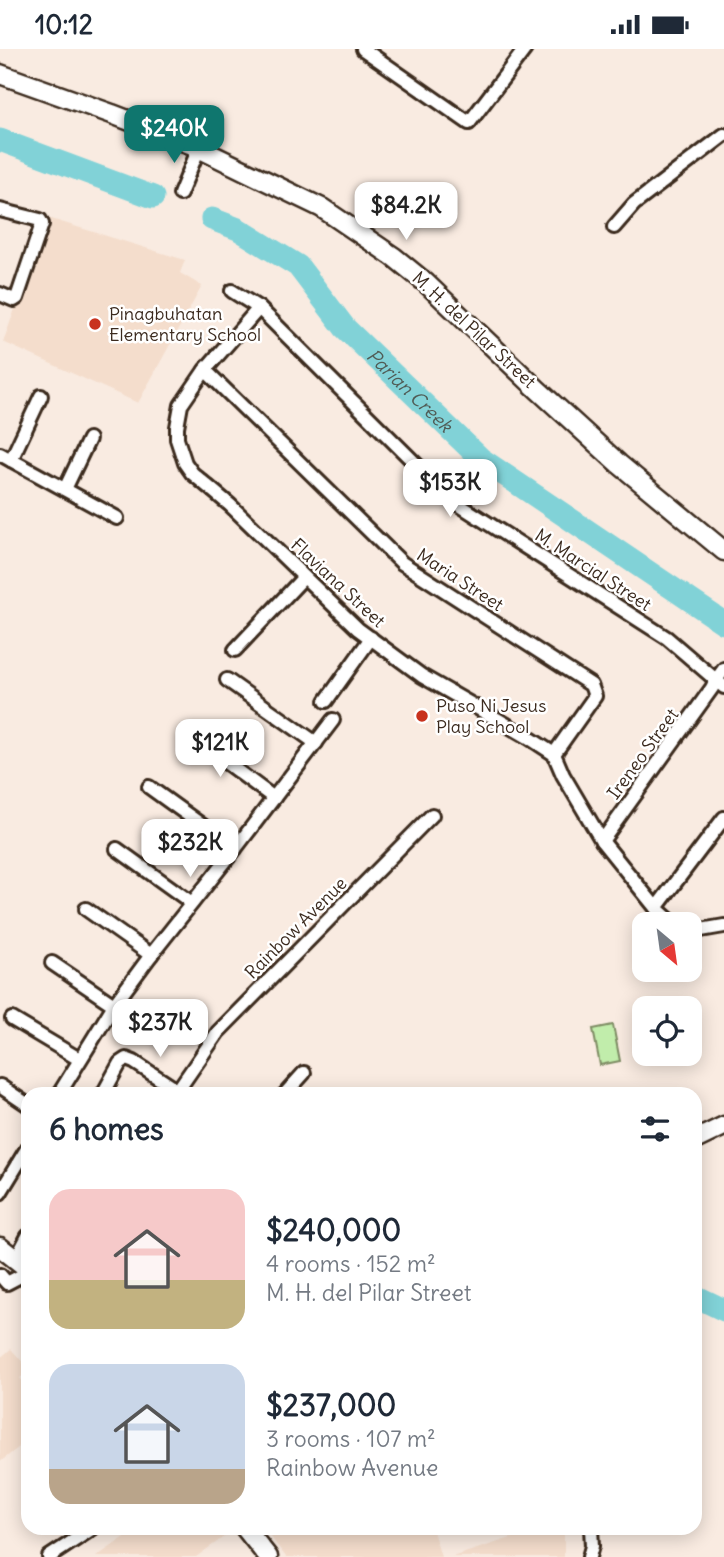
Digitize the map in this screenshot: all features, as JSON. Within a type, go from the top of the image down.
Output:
[{"type":"street","points":[[371,51],[469,123],[525,49]]},
{"type":"street","name":"M. H. del Pilar Street","points":[[0,74],[199,148],[322,208],[394,257],[462,316],[619,464],[724,551]]},
{"type":"street","points":[[614,227],[634,204],[724,135]]},
{"type":"street","points":[[180,194],[199,148]]},
{"type":"street","points":[[0,209],[40,220],[42,224],[17,298],[14,300],[0,294]]},
{"type":"street","name":"M. Marcial Street","points":[[232,291],[259,308],[461,506],[667,638],[720,681]]},
{"type":"street","name":"Flaviana Street","points":[[259,308],[205,370],[181,405],[177,439],[185,463],[192,473],[230,505],[358,629],[422,676],[554,754]]},
{"type":"street","name":"Maria Street","points":[[205,370],[402,563],[591,685],[595,697],[554,754]]},
{"type":"street","points":[[41,396],[6,457],[117,518]]},
{"type":"street","points":[[65,488],[89,439]]},
{"type":"street","points":[[235,650],[304,577]]},
{"type":"street","points":[[326,701],[371,638]]},
{"type":"street","points":[[228,680],[316,743]]},
{"type":"street","name":"Ireneo Street","points":[[602,841],[720,681]]},
{"type":"street","points":[[63,1087],[114,1006],[151,955],[333,720]]},
{"type":"street","points":[[186,733],[274,798]]},
{"type":"street","points":[[554,754],[563,775],[602,841],[660,912]]},
{"type":"street","points":[[149,787],[235,849]]},
{"type":"street","name":"Rainbow Avenue","points":[[183,1087],[219,1031],[432,815]]},
{"type":"street","points":[[656,908],[724,818]]},
{"type":"street","points":[[117,849],[192,903]]},
{"type":"street","points":[[86,909],[151,955]]},
{"type":"street","points":[[702,929],[724,926]]},
{"type":"street","points":[[52,963],[114,1006]]},
{"type":"street","points":[[12,1019],[79,1059]]},
{"type":"street","name":"Rainbow Avenue","points":[[107,1087],[120,1063],[126,1059],[172,1087]]},
{"type":"street","points":[[291,1087],[304,1073]]},
{"type":"street","points":[[0,1086],[21,1100]]},
{"type":"street","points":[[702,1137],[724,1126]]},
{"type":"street","points":[[0,1193],[5,1173],[21,1155]]},
{"type":"street","points":[[0,1247],[21,1264]]},
{"type":"street","points":[[0,1275],[8,1283],[21,1270]]},
{"type":"street","points":[[49,1557],[82,1535]]},
{"type":"street","points":[[251,1535],[268,1557]]},
{"type":"street","points":[[589,1557],[591,1535]]},
{"type":"shaded area","name":"Pinagbuhatan Elementary School","points":[[48,218],[185,260],[180,273],[202,286],[138,403],[3,342]]},
{"type":"shaded area","points":[[11,1349],[21,1360],[21,1446],[0,1462],[0,1358]]},
{"type":"shaded area","points":[[128,1535],[227,1535],[196,1557],[96,1557]]},
{"type":"shaded area","points":[[269,1535],[434,1535],[441,1557],[286,1557]]},
{"type":"shaded area","points":[[520,1535],[564,1535],[564,1557],[452,1557]]},
{"type":"green space","points":[[613,1025],[620,1061],[600,1065],[593,1029]]},
{"type":"waterway","name":"Parian Creek","points":[[0,140],[153,197]]},
{"type":"waterway","name":"Parian Creek","points":[[212,219],[238,229],[298,266],[345,328],[481,459],[724,623]]},
{"type":"waterway","points":[[702,1299],[724,1310]]},
{"type":"place","name":"Pinagbuhatan Elementary School","points":[[95,324]]},
{"type":"place","name":"Puso Ni Jesus Play School","points":[[422,716]]}]
